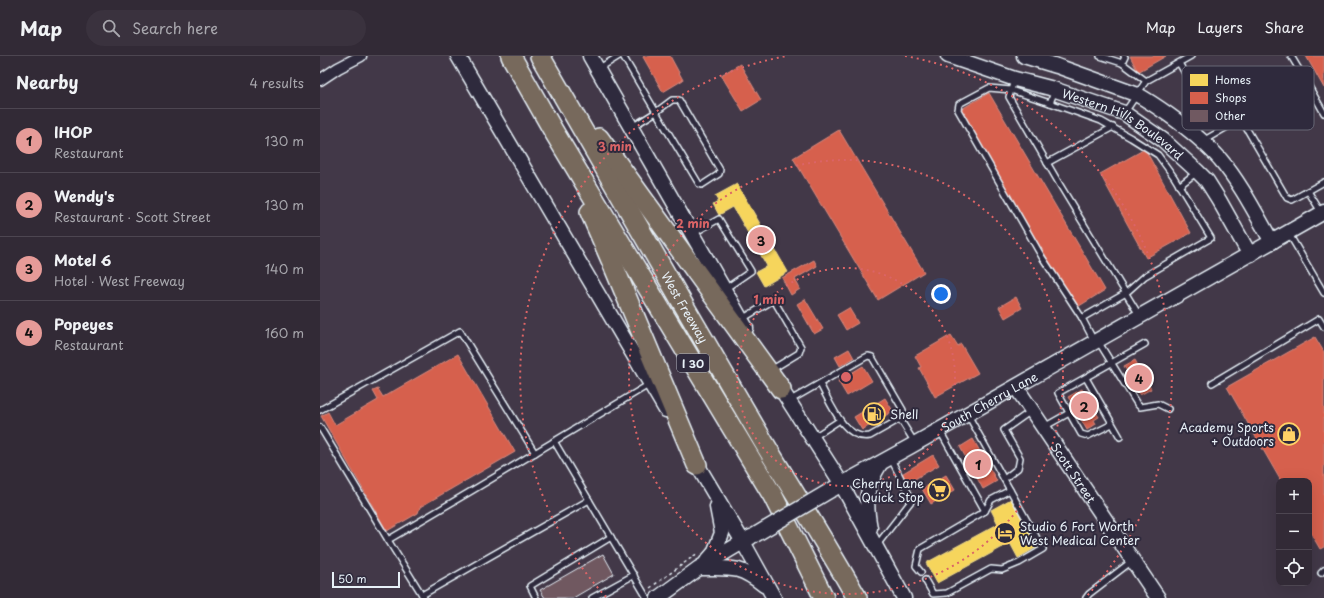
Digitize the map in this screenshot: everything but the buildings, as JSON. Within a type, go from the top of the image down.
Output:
[{"type":"highway","name":"West Freeway","points":[[511,56],[554,132],[773,496],[824,598]]},
{"type":"highway","name":"West Freeway","points":[[541,56],[626,206],[795,496],[857,598]]},
{"type":"highway","points":[[541,56],[653,214],[738,322],[785,395]]},
{"type":"highway","points":[[554,132],[611,260],[697,465]]},
{"type":"highway","points":[[843,574],[862,590],[866,598]]},
{"type":"street","points":[[321,78],[361,56]]},
{"type":"street","points":[[458,56],[651,383],[716,497],[749,538],[771,594]]},
{"type":"street","points":[[590,56],[724,290],[738,322]]},
{"type":"street","name":"Western Hills Boulevard","points":[[948,56],[1013,85],[1055,89],[1124,113],[1163,140],[1207,181],[1251,254]]},
{"type":"street","name":"Western Hills Boulevard","points":[[1024,56],[1057,66],[1148,100],[1182,124]]},
{"type":"street","name":"Western Hills Boulevard","points":[[1189,130],[1202,141],[1231,174],[1272,242]]},
{"type":"street","name":"South Cherry Lane","points":[[653,594],[836,487],[915,444],[1323,213]]},
{"type":"street","name":"Scott Street","points":[[1016,387],[1158,598]]},
{"type":"street","points":[[785,395],[812,439],[836,487],[874,542],[904,598]]},
{"type":"street","points":[[874,542],[866,510],[868,490],[872,476],[885,460]]},
{"type":"street","points":[[699,568],[714,553],[722,533],[716,497]]},
{"type":"street","points":[[699,568],[738,569],[750,575],[771,594]]},
{"type":"lane","points":[[597,69],[619,56]]},
{"type":"lane","points":[[623,56],[656,112],[698,184],[702,185],[719,174],[720,170],[679,100],[672,100],[656,112],[631,127]]},
{"type":"lane","points":[[1100,56],[1122,63],[1146,81]]},
{"type":"lane","points":[[1122,63],[1125,57],[1124,56]]},
{"type":"lane","points":[[1124,113],[1146,81],[1191,56]]},
{"type":"lane","points":[[1291,56],[1297,66]]},
{"type":"lane","points":[[1179,62],[1182,67]]},
{"type":"lane","points":[[1013,85],[1009,97],[1140,317]]},
{"type":"lane","points":[[1082,318],[1126,293],[1145,276],[1211,238],[1158,155],[1102,121],[1050,103],[1013,85],[988,88],[959,104],[958,110],[1042,257],[1096,342],[1112,363],[1137,404],[1140,407],[1158,404],[1168,409]]},
{"type":"lane","points":[[1050,103],[1055,89]]},
{"type":"lane","points":[[1314,95],[1324,113]]},
{"type":"lane","points":[[1102,121],[1107,106]]},
{"type":"lane","points":[[1047,163],[1113,127]]},
{"type":"lane","points":[[1247,130],[1287,198],[1292,200],[1324,182]]},
{"type":"lane","points":[[1202,141],[1219,131]]},
{"type":"lane","points":[[1179,186],[1197,171]]},
{"type":"lane","points":[[1308,191],[1323,213]]},
{"type":"lane","points":[[692,234],[719,219],[751,271],[724,290]]},
{"type":"lane","points":[[1289,233],[1324,293]]},
{"type":"lane","points":[[738,322],[772,301],[775,302],[802,347],[799,353],[769,371]]},
{"type":"lane","points":[[1212,384],[1322,318],[1324,327]]},
{"type":"lane","points":[[320,410],[460,331],[535,453]]},
{"type":"lane","points":[[1112,424],[1088,436],[1081,434],[1058,393],[1145,344]]},
{"type":"lane","points":[[785,395],[820,384],[868,356],[872,357],[903,410],[900,419],[870,436],[865,437],[851,432],[840,420],[820,384]]},
{"type":"lane","points":[[1086,378],[1120,437]]},
{"type":"lane","points":[[388,540],[651,383]]},
{"type":"lane","points":[[1004,480],[1018,468],[1020,458],[1004,430],[1032,411]]},
{"type":"lane","points":[[1043,428],[1069,413]]},
{"type":"lane","points":[[925,580],[933,594],[947,593],[991,569],[1002,570],[1019,563],[1044,549],[968,414]]},
{"type":"lane","points":[[900,419],[915,444]]},
{"type":"lane","points":[[812,439],[840,420]]},
{"type":"lane","points":[[320,427],[423,597],[589,500]]},
{"type":"lane","points":[[939,430],[985,511]]},
{"type":"lane","points":[[554,441],[647,598]]},
{"type":"lane","points":[[874,542],[912,500],[885,460]]},
{"type":"lane","points":[[921,572],[916,566],[920,549],[985,511],[992,500],[1010,490]]},
{"type":"lane","points":[[536,598],[530,586],[611,537]]},
{"type":"lane","points":[[1086,598],[1089,594],[1132,561]]},
{"type":"lane","points":[[592,598],[634,575]]},
{"type":"path","points":[[653,594],[659,581],[698,553]]},
{"type":"place","name":"Motel 6","points":[[761,240]]},
{"type":"place","name":"Popeyes","points":[[1139,378]]},
{"type":"place","name":"Wendy's","points":[[1084,406]]},
{"type":"place","name":"Shell","points":[[874,414]]},
{"type":"place","name":"Academy Sports + Outdoors","points":[[1289,434]]},
{"type":"place","name":"IHOP","points":[[978,464]]},
{"type":"place","name":"Cherry Lane Quick Stop","points":[[939,490]]},
{"type":"place","name":"Studio 6 Fort Worth West Medical Center","points":[[1005,533]]}]
